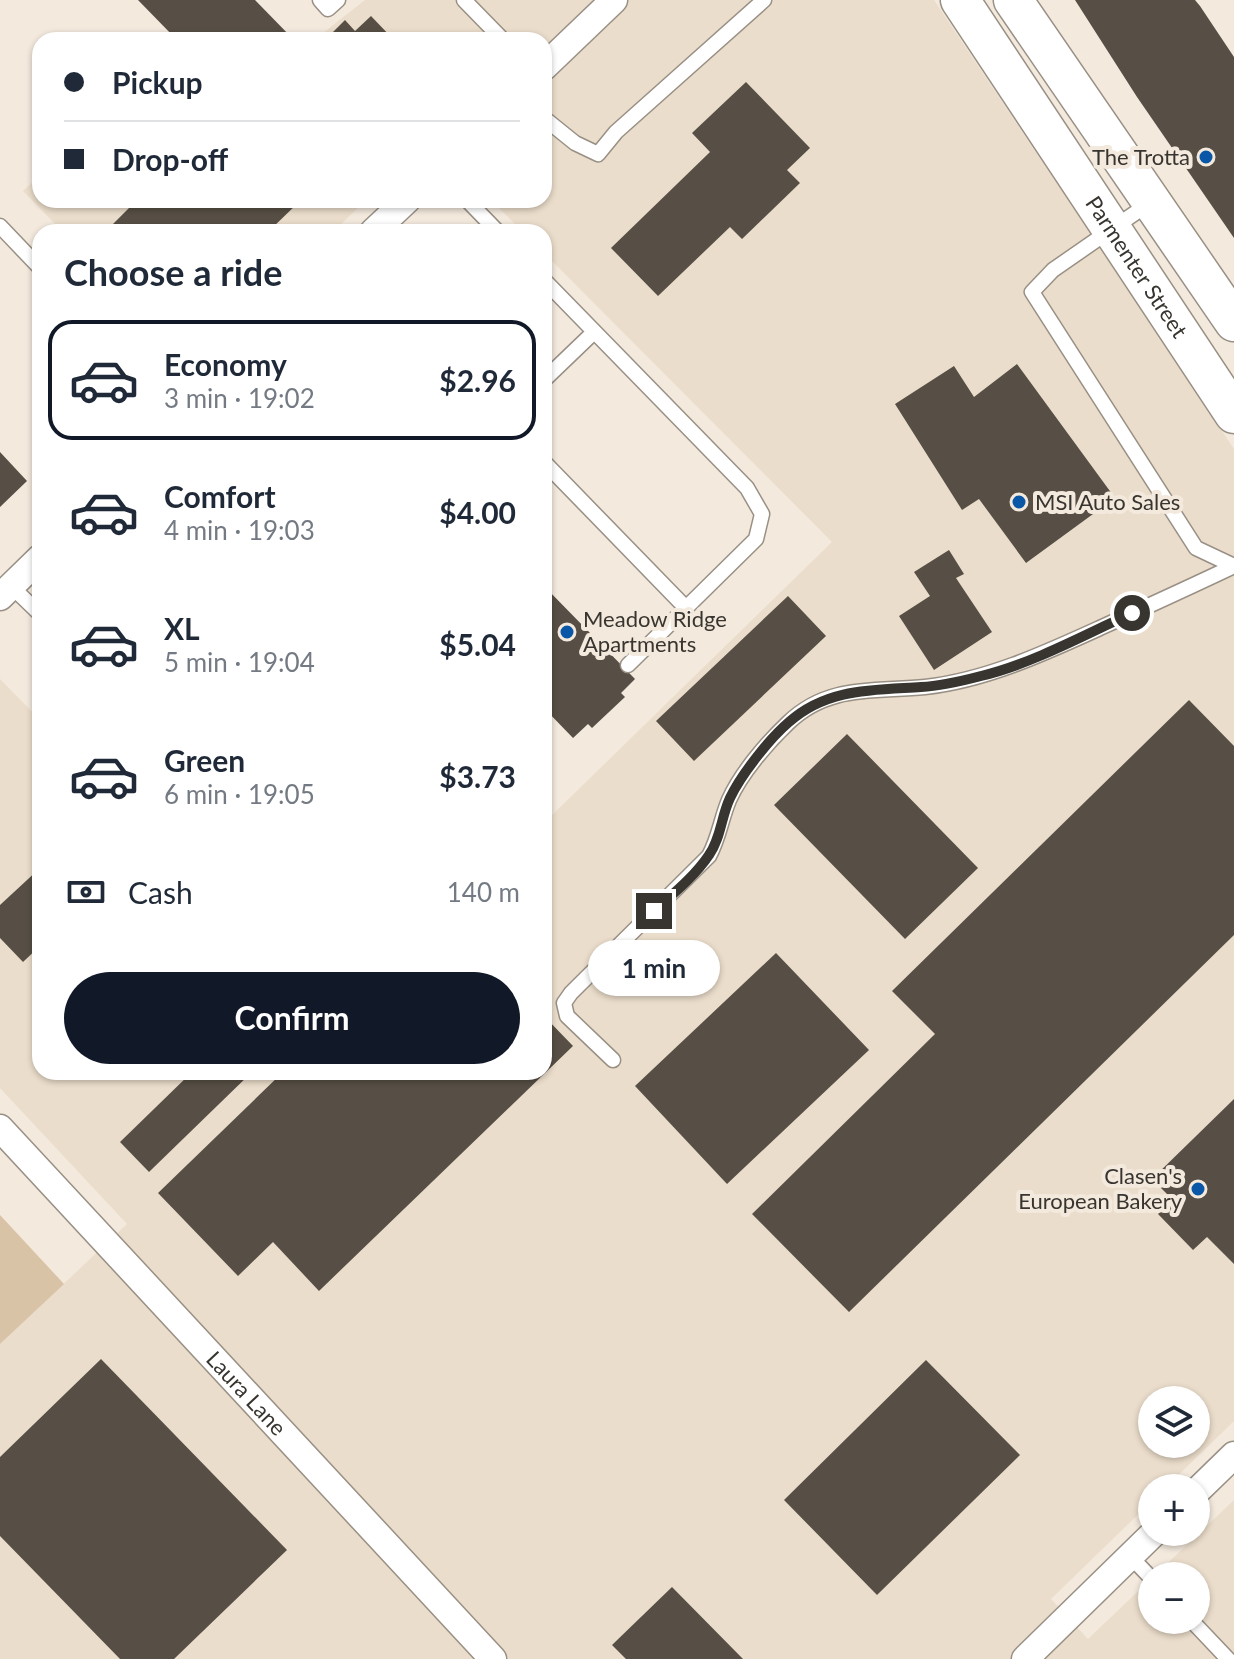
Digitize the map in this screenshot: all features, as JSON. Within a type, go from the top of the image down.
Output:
[{"type":"street","points":[[552,59],[614,0]]},
{"type":"street","name":"Parmenter Street","points":[[960,0],[1234,414]]},
{"type":"street","points":[[1021,4],[1234,322]]},
{"type":"street","points":[[382,224],[398,208]]},
{"type":"street","points":[[6,592],[32,566]]},
{"type":"street","name":"Laura Lane","points":[[0,1128],[493,1659]]},
{"type":"street","points":[[1210,1478],[1234,1455]]},
{"type":"street","points":[[1025,1659],[1140,1546]]},
{"type":"lane","points":[[320,0],[328,9],[338,0]]},
{"type":"lane","points":[[464,0],[495,32]]},
{"type":"lane","points":[[552,124],[575,143],[598,154],[616,132],[764,0]]},
{"type":"lane","points":[[1151,202],[1053,270],[1032,292],[1196,548],[1234,566]]},
{"type":"lane","points":[[475,208],[490,224]]},
{"type":"lane","points":[[0,226],[32,260]]},
{"type":"lane","points":[[552,288],[747,488],[762,514],[756,539],[628,665]]},
{"type":"lane","points":[[552,372],[594,332]]},
{"type":"lane","points":[[552,470],[686,608]]},
{"type":"lane","points":[[613,1060],[567,1016],[564,1003],[709,856],[717,842],[731,796],[751,766],[789,721],[826,698],[870,688],[924,687],[983,676],[1055,648],[1234,566]]},
{"type":"lane","points":[[6,592],[32,609]]},
{"type":"lane","points":[[1130,1556],[1138,1564]]},
{"type":"lane","points":[[1204,1634],[1228,1659]]},
{"type":"shaded area","points":[[365,0],[934,0],[1234,449],[1234,1421],[1210,1444],[1210,1386],[1138,1386],[1138,1458],[1196,1458],[1179,1474],[1138,1474],[1138,1515],[1051,1599],[1088,1639],[1138,1591],[1138,1634],[1210,1634],[1210,1562],[1169,1562],[1186,1546],[1210,1546],[1210,1523],[1234,1500],[1234,1659],[0,1659],[0,1344],[127,1224],[0,1088],[0,679],[32,712],[32,1080],[552,1080],[552,815],[832,542],[552,261],[552,224],[515,224],[499,208],[552,208],[552,32],[324,32]]},
{"type":"shaded area","points":[[32,183],[32,200],[23,191]]},
{"type":"shaded area","points":[[40,208],[358,208],[341,224],[55,224]]},
{"type":"shaded area","points":[[0,1215],[64,1284],[0,1344]]},
{"type":"building","points":[[138,0],[255,0],[286,32],[169,32]]},
{"type":"building","name":"The Trotta","points":[[1075,0],[1195,0],[1200,6],[1234,57],[1234,238],[1137,97]]},
{"type":"building","points":[[371,16],[386,32],[333,32],[345,20],[355,31]]},
{"type":"building","points":[[746,82],[810,148],[787,170],[800,183],[742,239],[730,227],[658,296],[611,248],[710,152],[692,133]]},
{"type":"building","points":[[129,208],[293,208],[276,224],[113,224]]},
{"type":"building","points":[[1017,364],[1115,498],[1026,563],[979,499],[962,510],[895,404],[954,366],[974,397]]},
{"type":"building","points":[[0,452],[27,481],[0,507]]},
{"type":"building","points":[[949,550],[964,574],[956,578],[992,632],[934,670],[899,616],[930,596],[914,572]]},
{"type":"building","name":"Meadow Ridge Apartments","points":[[552,594],[635,679],[621,693],[625,697],[592,728],[588,724],[573,738],[552,716]]},
{"type":"building","points":[[788,596],[826,636],[694,761],[656,721]]},
{"type":"building","points":[[1189,700],[1234,746],[1234,935],[849,1312],[752,1214],[935,1034],[892,991]]},
{"type":"building","points":[[847,734],[978,868],[905,939],[774,805]]},
{"type":"building","points":[[32,875],[32,954],[23,962],[0,938],[0,905]]},
{"type":"building","points":[[776,953],[869,1050],[727,1184],[635,1086]]},
{"type":"building","points":[[552,1024],[573,1046],[552,1066]]},
{"type":"building","points":[[184,1080],[244,1080],[149,1172],[120,1142]]},
{"type":"building","points":[[275,1080],[538,1080],[319,1291],[273,1242],[238,1276],[158,1193]]},
{"type":"building","name":"Clasen's European Bakery","points":[[1234,1099],[1234,1264],[1207,1237],[1193,1250],[1158,1214],[1173,1200],[1152,1179]]},
{"type":"building","points":[[101,1359],[287,1550],[174,1659],[120,1659],[0,1536],[0,1457]]},
{"type":"building","points":[[926,1360],[1020,1455],[877,1595],[784,1500]]},
{"type":"building","points":[[672,1587],[743,1659],[626,1659],[612,1645]]},
{"type":"place","name":"The Trotta","points":[[1206,157]]},
{"type":"place","name":"MSI Auto Sales","points":[[1019,502]]},
{"type":"place","name":"Meadow Ridge Apartments","points":[[567,632]]},
{"type":"place","name":"Clasen's European Bakery","points":[[1198,1189]]},
{"type":"route","points":[[654,911],[709,856],[717,842],[731,796],[751,766],[789,721],[826,698],[870,688],[924,687],[983,676],[1132,613]]}]
